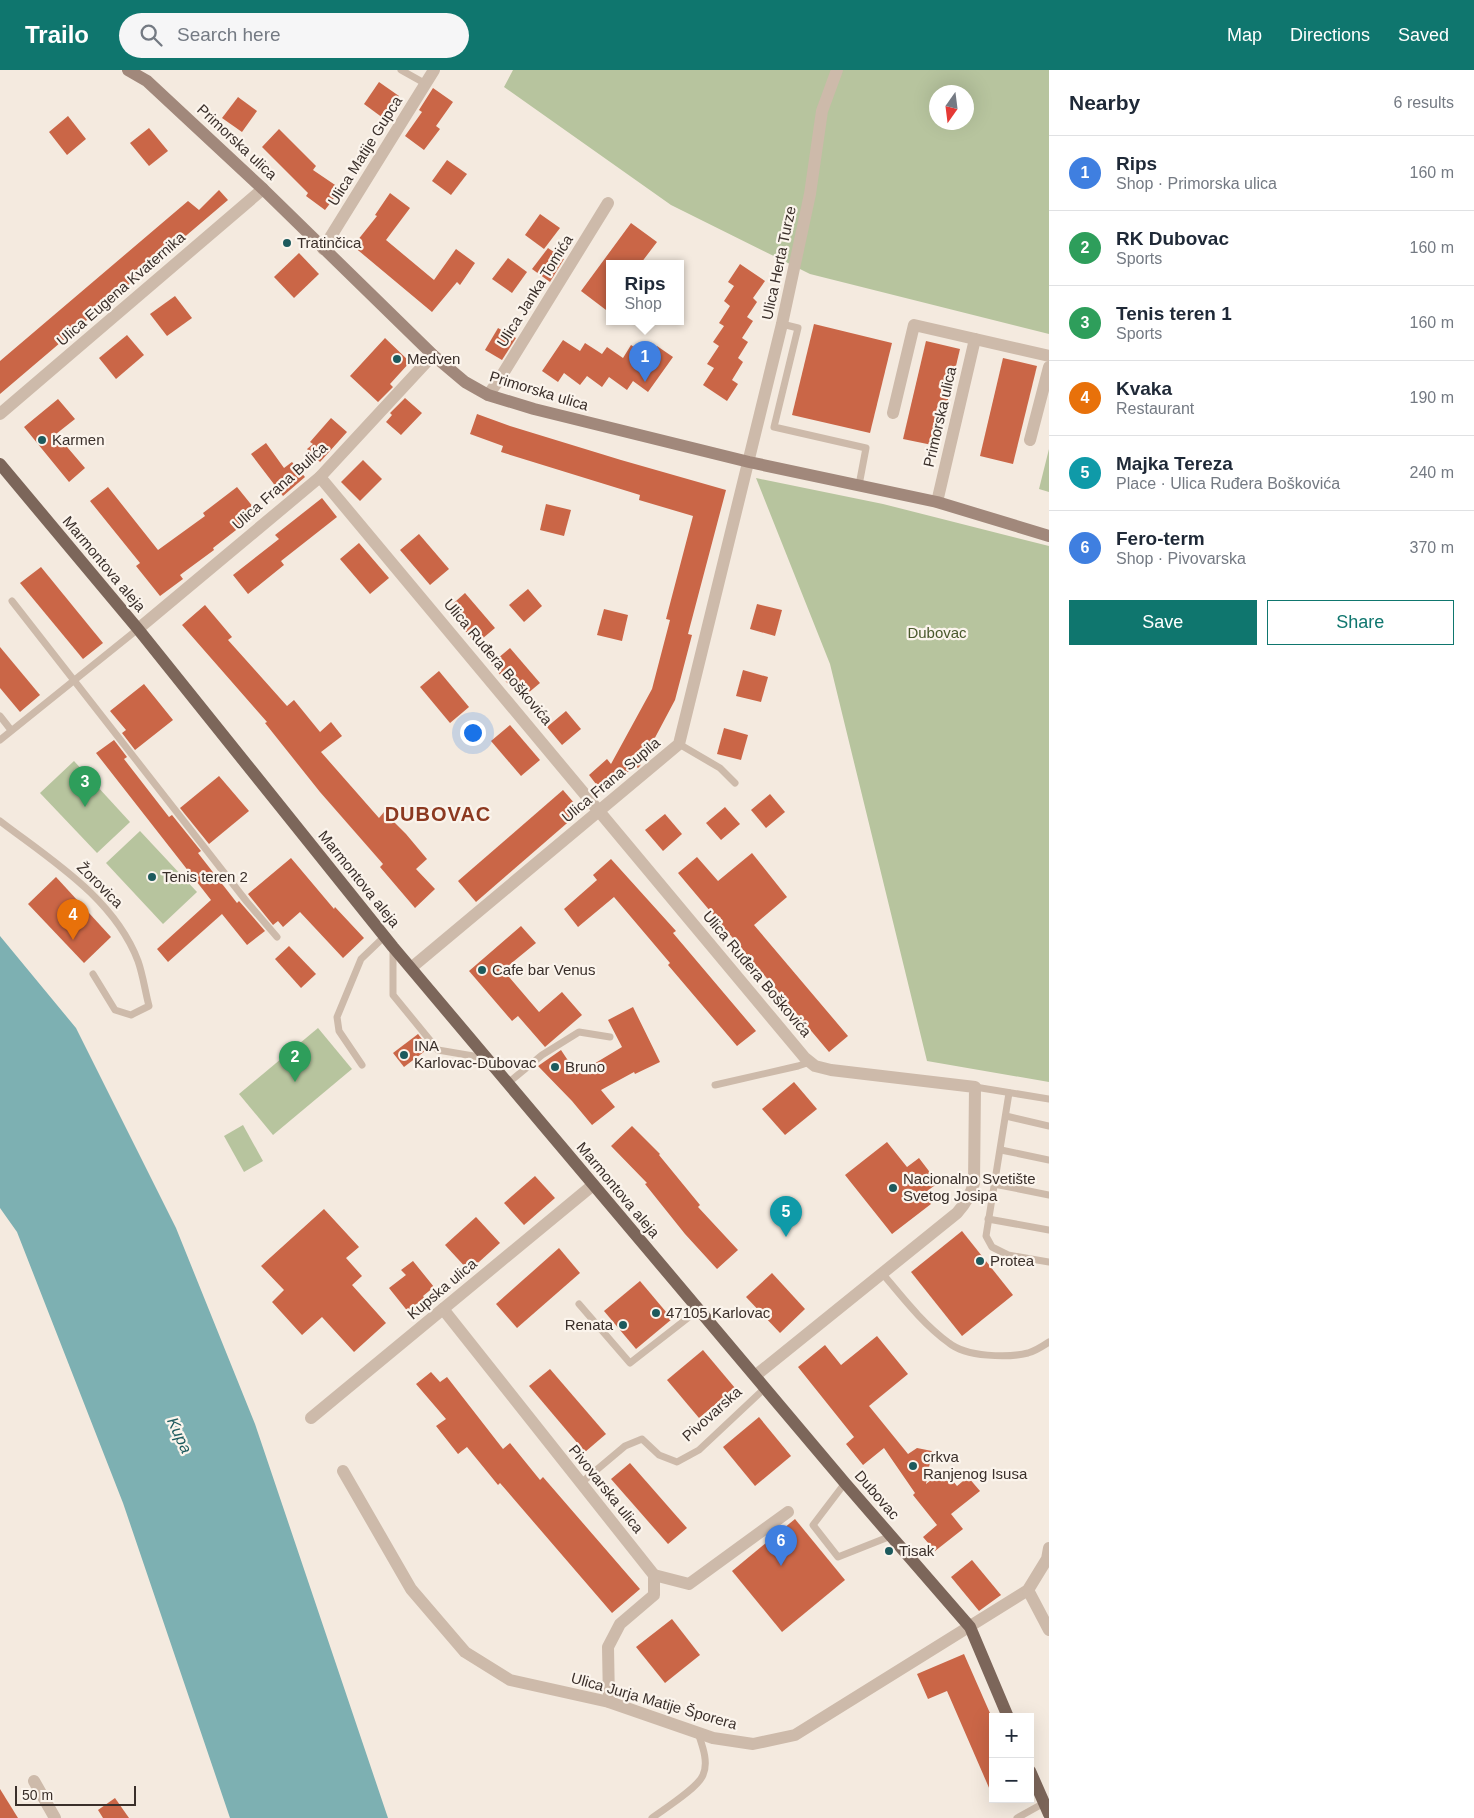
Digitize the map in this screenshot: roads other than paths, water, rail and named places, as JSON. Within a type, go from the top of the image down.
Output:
[{"type":"main road","name":"Primorska ulica","points":[[128,70],[147,81],[263,188],[433,355],[465,382],[488,395],[534,409],[748,462],[937,502],[1049,536]]},
{"type":"main road","name":"Marmontova aleja","points":[[0,464],[138,628],[393,947],[698,1310]]},
{"type":"main road","name":"Dubovac","points":[[698,1310],[844,1483],[970,1627],[1006,1713]]},
{"type":"main road","points":[[1034,1780],[1046,1809]]},
{"type":"street","name":"Ulica Matije Gupca","points":[[323,249],[434,70]]},
{"type":"street","name":"Ulica Herta Turze","points":[[748,462],[782,324],[810,194],[822,111],[836,70]]},
{"type":"street","name":"Ulica Eugena Kvaternika","points":[[0,414],[263,188]]},
{"type":"street","name":"Ulica Janka Tomića","points":[[488,395],[608,203]]},
{"type":"street","points":[[893,413],[914,325],[1049,356]]},
{"type":"street","name":"Primorska ulica","points":[[937,502],[975,339]]},
{"type":"street","name":"Ulica Frana Bulića","points":[[138,628],[320,477],[433,355]]},
{"type":"street","points":[[1030,440],[1049,367]]},
{"type":"street","name":"Ulica Frana Supila","points":[[411,968],[679,744],[748,462]]},
{"type":"street","name":"Ulica Ruđera Boškovića","points":[[320,477],[810,1062]]},
{"type":"street","points":[[755,1376],[957,1214],[972,1193],[974,1183],[975,1087],[831,1070],[815,1066],[810,1062]]},
{"type":"street","name":"Kupska ulica","points":[[311,1418],[593,1185]]},
{"type":"street","name":"Pivovarska ulica","points":[[443,1309],[654,1575]]},
{"type":"street","name":"Ulica Jurja Matije Šporera","points":[[343,1471],[411,1589],[465,1652],[510,1680],[610,1702],[713,1738],[753,1744],[795,1735],[1028,1590]]},
{"type":"street","points":[[610,1702],[608,1647],[620,1624],[654,1595],[654,1575],[689,1584],[788,1512]]},
{"type":"street","points":[[1049,1548],[1047,1559],[1028,1590],[1049,1630]]},
{"type":"street","points":[[34,1781],[55,1818]]},
{"type":"lane","points":[[401,70],[426,84]]},
{"type":"lane","points":[[782,324],[798,328],[774,427],[866,448],[858,485]]},
{"type":"lane","points":[[12,601],[247,902],[277,937]]},
{"type":"lane","points":[[0,740],[138,628]]},
{"type":"lane","points":[[0,716],[11,730]]},
{"type":"lane","points":[[679,744],[720,768],[735,783]]},
{"type":"lane","name":"Žorovica","points":[[0,821],[71,874],[117,921],[138,961],[149,1006],[131,1015],[115,1010],[94,974]]},
{"type":"lane","points":[[362,1065],[339,1031],[337,1017],[361,959],[385,936]]},
{"type":"lane","points":[[393,947],[393,995],[438,1050],[487,1058]]},
{"type":"lane","points":[[508,1083],[542,1055],[579,1032],[610,1037]]},
{"type":"lane","points":[[715,1085],[810,1062]]},
{"type":"lane","points":[[975,1087],[1049,1099]]},
{"type":"lane","points":[[1009,1092],[986,1236],[992,1247],[1008,1255],[1049,1262]]},
{"type":"lane","points":[[1006,1116],[1049,1126]]},
{"type":"lane","points":[[1001,1150],[1049,1160]]},
{"type":"lane","points":[[994,1184],[1049,1195]]},
{"type":"lane","points":[[988,1219],[1049,1230]]},
{"type":"lane","points":[[882,1273],[918,1315],[950,1345],[992,1356],[1029,1353],[1049,1342]]},
{"type":"lane","points":[[579,1304],[630,1363],[698,1310]]},
{"type":"lane","name":"Pivovarska","points":[[581,1483],[625,1446],[642,1439],[659,1455],[677,1462],[699,1450],[765,1388]]},
{"type":"lane","points":[[844,1483],[813,1525],[838,1557],[891,1536]]},
{"type":"lane","points":[[652,1818],[690,1790],[703,1775],[705,1757],[698,1732]]},
{"type":"lane","points":[[1017,1818],[1046,1809]]},
{"type":"water","name":"Kupa","points":[[0,936],[76,1028],[176,1228],[255,1424],[388,1818],[230,1818],[123,1503],[17,1232],[0,1208]]},
{"type":"place","name":"Tratinčica","points":[[287,243]]},
{"type":"place","name":"Medven","points":[[397,359]]},
{"type":"place","name":"Rips","points":[[645,382]]},
{"type":"place","name":"Karmen","points":[[42,440]]},
{"type":"place","name":"Tenis teren 1","points":[[85,807]]},
{"type":"place","name":"Tenis teren 2","points":[[152,877]]},
{"type":"place","name":"Kvaka","points":[[73,940]]},
{"type":"place","name":"Cafe bar Venus","points":[[482,970]]},
{"type":"place","name":"INA Karlovac-Dubovac","points":[[404,1055]]},
{"type":"place","name":"Bruno","points":[[555,1067]]},
{"type":"place","name":"RK Dubovac","points":[[295,1082]]},
{"type":"place","name":"Nacionalno Svetište Svetog Josipa","points":[[893,1188]]},
{"type":"place","name":"Majka Tereza","points":[[786,1237]]},
{"type":"place","name":"Protea","points":[[980,1261]]},
{"type":"place","name":"47105 Karlovac","points":[[656,1313]]},
{"type":"place","name":"Renata","points":[[623,1325]]},
{"type":"place","name":"crkva Ranjenog Isusa","points":[[913,1466]]},
{"type":"place","name":"Tisak","points":[[889,1551]]},
{"type":"place","name":"Fero-term","points":[[781,1566]]},
{"type":"district","name":"DUBOVAC","points":[[438,814]]}]
